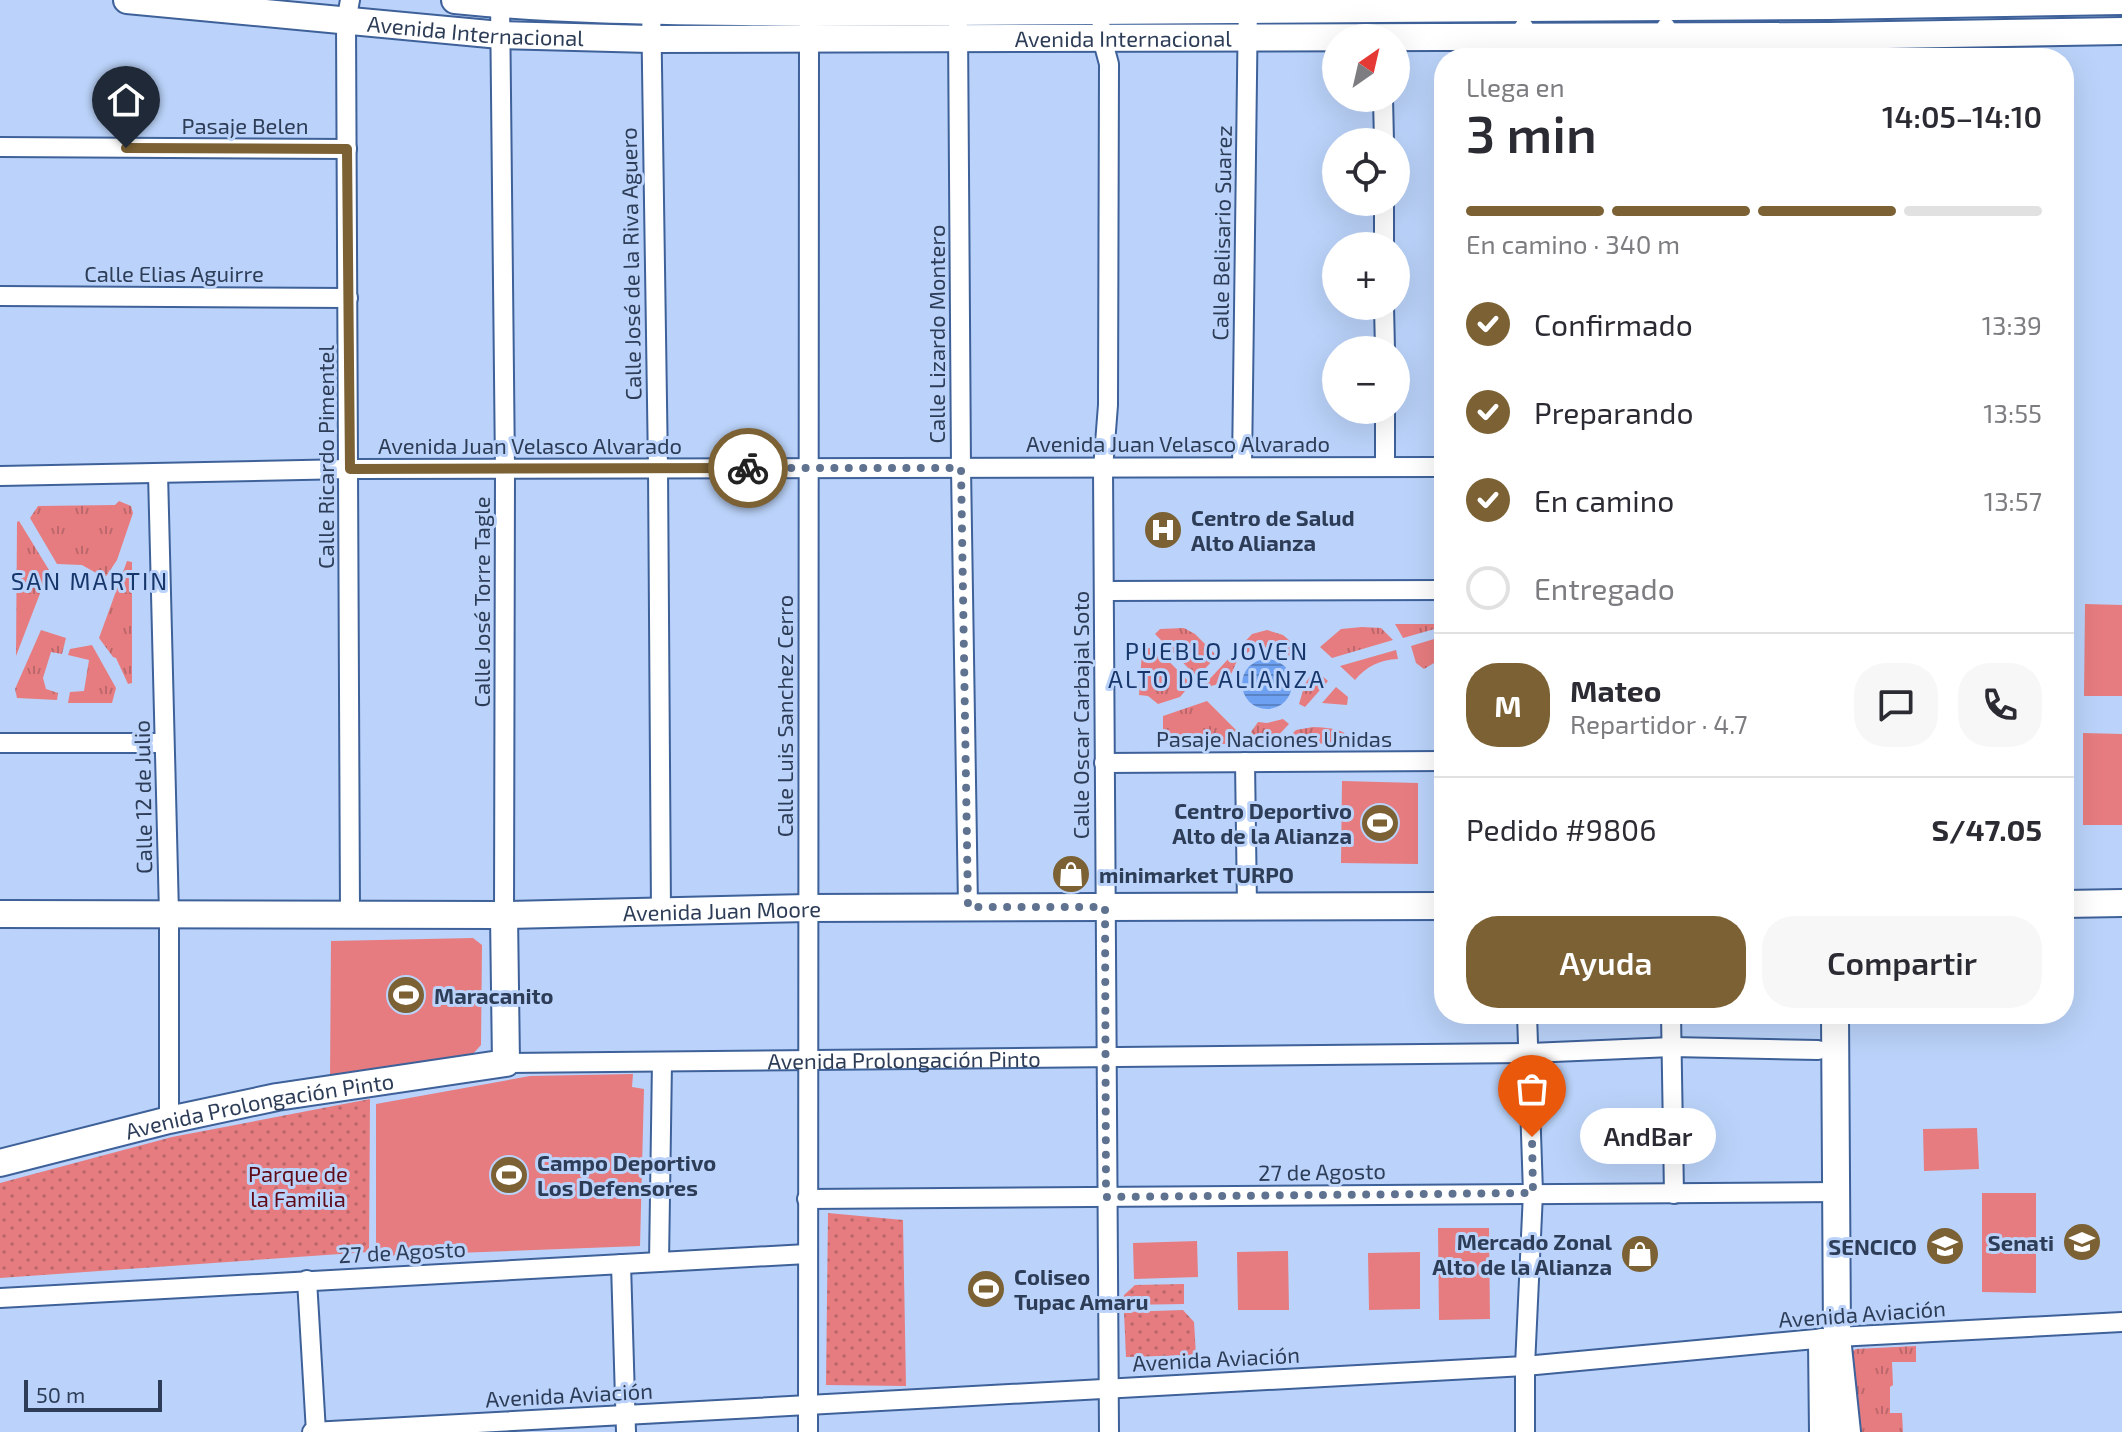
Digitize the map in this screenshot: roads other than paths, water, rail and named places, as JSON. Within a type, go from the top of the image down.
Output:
[{"type":"main road","name":"Avenida Internacional","points":[[127,0],[348,11],[500,35],[650,39],[809,17],[957,6],[2122,1]]},
{"type":"main road","name":"Avenida Internacional","points":[[455,0],[650,5],[809,17],[958,39],[1322,38]]},
{"type":"main road","points":[[1817,3],[1817,47]]},
{"type":"main road","name":"Avenida Internacional","points":[[1410,40],[1525,47],[1817,47],[2122,31]]},
{"type":"main road","points":[[2074,904],[2122,903]]},
{"type":"main road","name":"Avenida Juan Moore","points":[[0,914],[504,915],[808,908],[1434,906]]},
{"type":"main road","points":[[504,915],[506,1063]]},
{"type":"main road","points":[[1817,1024],[1828,1192]]},
{"type":"main road","points":[[1823,1432],[1830,1338],[1828,1192],[1835,1024]]},
{"type":"main road","name":"Avenida Prolongación Pinto","points":[[0,1163],[169,1120],[277,1097],[506,1063]]},
{"type":"main road","points":[[1830,1338],[1847,1432]]},
{"type":"street","name":"Calle José Torre Tagle","points":[[500,2],[505,469],[504,915]]},
{"type":"street","points":[[1666,3],[1666,47]]},
{"type":"street","points":[[1522,4],[1525,47]]},
{"type":"street","name":"Calle José de la Riva Aguero","points":[[650,5],[661,912]]},
{"type":"street","name":"Calle Belisario Suarez","points":[[1242,467],[1248,5]]},
{"type":"street","name":"Calle Lizardo Montero","points":[[957,6],[968,907]]},
{"type":"street","name":"Calle Oscar Carbajal Soto","points":[[1101,6],[1102,38],[1109,64],[1108,405],[1103,469],[1109,1432]]},
{"type":"street","name":"Calle Ricardo Pimentel","points":[[348,11],[350,913]]},
{"type":"street","name":"Calle Luis Sanchez Cerro","points":[[808,1432],[809,17]]},
{"type":"street","name":"Pasaje Belen","points":[[0,147],[347,149]]},
{"type":"street","name":"Calle Elias Aguirre","points":[[0,296],[348,298]]},
{"type":"street","points":[[1385,424],[1385,467]]},
{"type":"street","name":"Avenida Juan Velasco Alvarado","points":[[0,476],[350,469],[1434,467]]},
{"type":"street","name":"Calle 12 de Julio","points":[[158,473],[169,914],[169,1120]]},
{"type":"street","points":[[1104,591],[1434,590]]},
{"type":"street","points":[[0,743],[164,743]]},
{"type":"street","name":"Pasaje Naciones Unidas","points":[[1104,763],[1434,761]]},
{"type":"street","points":[[1245,762],[1247,906]]},
{"type":"street","points":[[1525,1432],[1533,1193],[1528,1024]]},
{"type":"street","points":[[1671,1024],[1674,1194]]},
{"type":"street","name":"Avenida Prolongación Pinto","points":[[506,1063],[1530,1053],[1672,1047],[1818,1050]]},
{"type":"street","points":[[659,1262],[662,1062]]},
{"type":"street","name":"27 de Agosto","points":[[807,1199],[1828,1192]]},
{"type":"street","name":"27 de Agosto","points":[[0,1298],[807,1254]]},
{"type":"street","points":[[621,1264],[626,1423]]},
{"type":"street","points":[[307,1280],[315,1432]]},
{"type":"street","name":"Avenida Aviación","points":[[315,1432],[626,1423],[807,1403],[1525,1366],[1830,1338],[2122,1322]]},
{"type":"water","points":[[1267,659],[1285,666],[1292,684],[1285,702],[1267,709],[1249,702],[1242,684],[1249,666]]},
{"type":"place","name":"Centro de Salud Alto Alianza","points":[[1163,530]]},
{"type":"place","name":"Centro Deportivo Alto de la Alianza","points":[[1380,823]]},
{"type":"place","name":"minimarket TURPO","points":[[1071,874]]},
{"type":"place","name":"Maracanito","points":[[406,995]]},
{"type":"place","name":"AndBar","points":[[1532,1137]]},
{"type":"place","name":"Campo Deportivo Los Defensores","points":[[509,1175]]},
{"type":"place","name":"Senati","points":[[2082,1242]]},
{"type":"place","name":"SENCICO","points":[[1945,1246]]},
{"type":"place","name":"Mercado Zonal Alto de la Alianza","points":[[1640,1254]]},
{"type":"place","name":"Coliseo Tupac Amaru","points":[[986,1289]]},
{"type":"district","name":"SAN MARTIN","points":[[90,580]]},
{"type":"district","name":"PUEBLO JOVEN ALTO DE ALIANZA","points":[[1217,664]]},
{"type":"park label","name":"Parque de la Familia","points":[[298,1186]]}]
